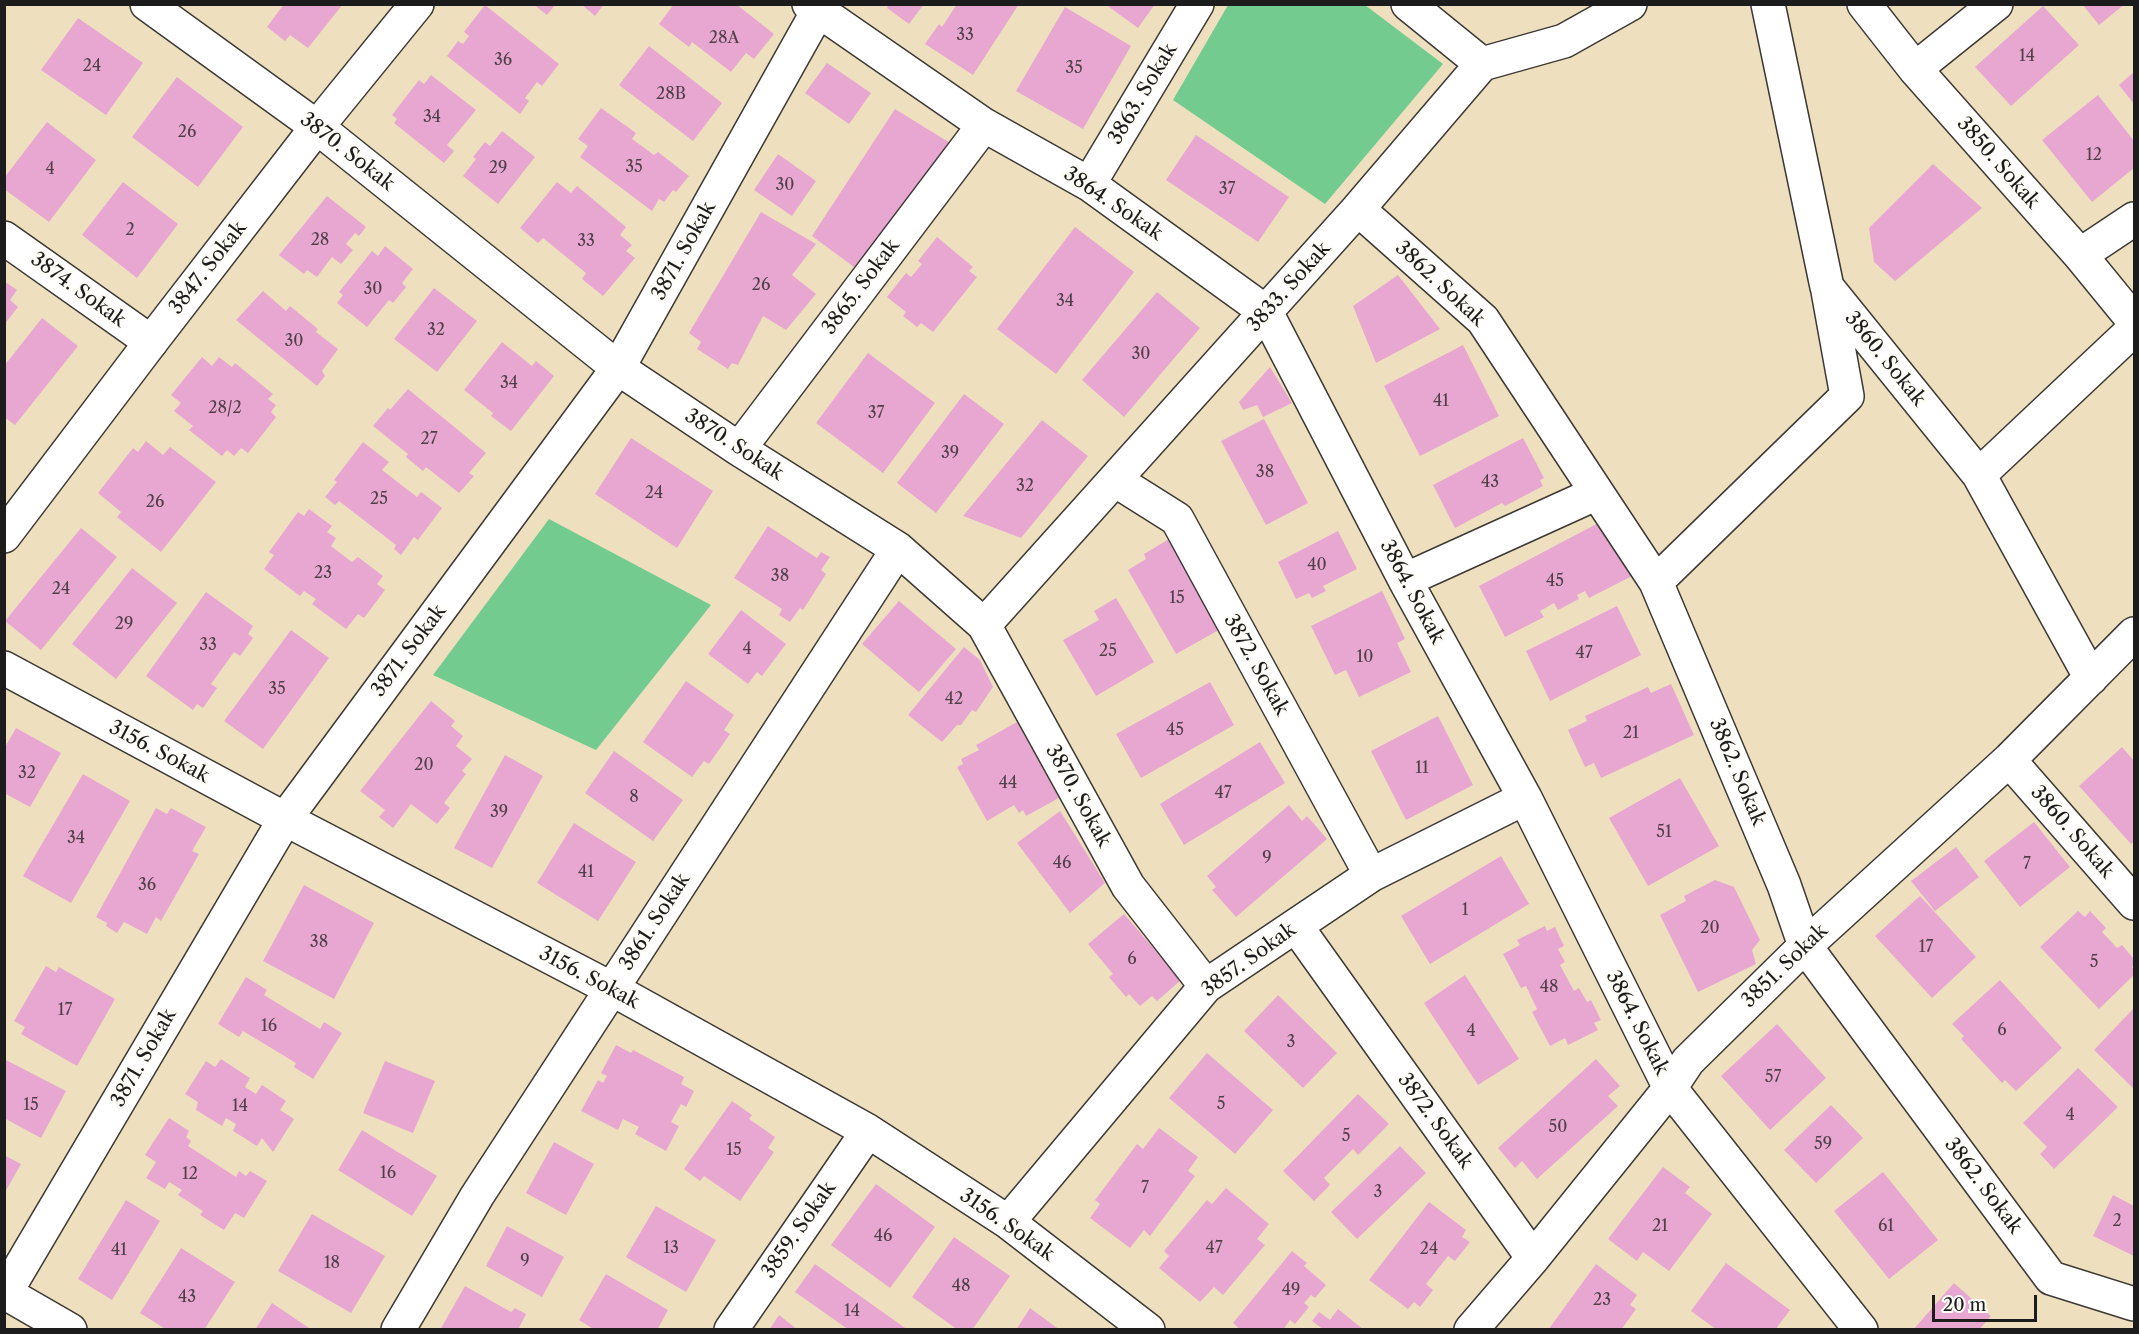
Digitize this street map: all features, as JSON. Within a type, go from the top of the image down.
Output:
[{"type":"street","name":"3870. Sokak","points":[[147,4],[317,127],[618,368],[739,449],[898,549],[984,625],[1128,886],[1206,986]]},
{"type":"street","name":"3847. Sokak","points":[[4,536],[317,127],[417,4]]},
{"type":"street","name":"3863. Sokak","points":[[1089,184],[1197,4]]},
{"type":"street","points":[[1408,4],[1482,64],[1564,41],[1624,6]]},
{"type":"street","name":"3860. Sokak","points":[[1768,4],[1827,287],[1979,475],[2091,678]]},
{"type":"street","name":"3850. Sokak","points":[[1864,4],[1915,69],[2080,255],[2134,321]]},
{"type":"street","points":[[1915,69],[1996,4]]},
{"type":"street","name":"3864. Sokak","points":[[814,8],[984,125],[1089,184],[1266,312],[1405,580],[1525,798],[1670,1088],[1845,1322]]},
{"type":"street","name":"3871. Sokak","points":[[5,1293],[285,819],[618,368],[814,8]]},
{"type":"street","name":"3833. Sokak","points":[[984,625],[1358,209],[1482,64]]},
{"type":"street","name":"3865. Sokak","points":[[739,449],[984,125]]},
{"type":"street","name":"3862. Sokak","points":[[1358,209],[1483,320],[1656,582],[1784,885],[1805,945],[2050,1278],[2134,1304]]},
{"type":"street","points":[[2080,255],[2134,219]]},
{"type":"street","name":"3874. Sokak","points":[[4,238],[151,342]]},
{"type":"street","points":[[1656,582],[1847,396],[1827,287]]},
{"type":"street","points":[[1979,475],[2134,329]]},
{"type":"street","name":"3872. Sokak","points":[[1114,480],[1177,519],[1371,874]]},
{"type":"street","points":[[1405,580],[1597,494]]},
{"type":"street","name":"3861. Sokak","points":[[398,1329],[477,1196],[898,549]]},
{"type":"street","name":"3851. Sokak","points":[[1471,1329],[1533,1258],[1670,1088],[1688,1061],[1805,945],[2009,760],[2134,634]]},
{"type":"street","name":"3156. Sokak","points":[[4,668],[285,819],[612,989],[868,1131],[1008,1222],[1148,1329]]},
{"type":"street","name":"3860. Sokak","points":[[2009,760],[2134,903]]},
{"type":"street","name":"3857. Sokak","points":[[1008,1222],[1206,986],[1371,874],[1525,798]]},
{"type":"street","name":"3872. Sokak","points":[[1296,926],[1533,1258]]},
{"type":"street","name":"3859. Sokak","points":[[731,1329],[868,1131]]},
{"type":"street","points":[[5,1293],[70,1329]]},
{"type":"green space","points":[[1228,5],[1365,5],[1443,64],[1325,204],[1173,100]]},
{"type":"green space","points":[[549,519],[711,605],[596,750],[433,675]]},
{"type":"building","points":[[284,4],[343,4],[308,48],[290,35],[285,41],[267,27]]},
{"type":"building","points":[[533,4],[556,4],[547,15]]},
{"type":"building","points":[[581,4],[604,4],[595,16]]},
{"type":"building","points":[[674,4],[736,4],[774,34],[754,59],[746,53],[731,72],[692,42],[689,47],[659,24]]},
{"type":"building","points":[[889,4],[924,4],[909,24],[887,8]]},
{"type":"building","points":[[957,4],[1019,4],[973,75],[925,44],[939,24],[942,27]]},
{"type":"building","points":[[1105,4],[1155,4],[1138,28]]},
{"type":"building","points":[[2082,4],[2125,4],[2099,25]]},
{"type":"building","points":[[485,5],[559,64],[542,86],[537,82],[525,98],[529,101],[520,114],[447,56],[458,41],[463,44],[469,36],[464,32]]},
{"type":"building","points":[[2043,6],[2079,45],[2011,106],[1975,67]]},
{"type":"building","points":[[1065,7],[1131,46],[1083,129],[1016,91]]},
{"type":"building","points":[[78,18],[143,63],[106,115],[41,70]]},
{"type":"building","points":[[649,46],[722,103],[693,141],[619,85]]},
{"type":"building","points":[[827,63],[871,93],[849,124],[805,93]]},
{"type":"building","points":[[2134,72],[2134,104],[2119,85]]},
{"type":"building","points":[[431,75],[476,110],[447,145],[454,151],[444,163],[394,123],[397,119],[392,115],[419,80],[424,84]]},
{"type":"building","points":[[177,77],[243,127],[198,187],[132,137]]},
{"type":"building","points":[[2098,95],[2134,141],[2134,168],[2092,202],[2042,140]]},
{"type":"building","points":[[601,108],[636,133],[632,139],[654,155],[658,152],[689,176],[676,192],[673,190],[664,202],[659,199],[652,211],[580,157],[588,146],[578,139]]},
{"type":"building","points":[[895,109],[955,146],[854,267],[812,236]]},
{"type":"building","points":[[47,122],[96,160],[49,222],[4,189],[4,178]]},
{"type":"building","points":[[502,131],[535,157],[498,204],[463,176],[476,159],[473,157],[485,142],[490,146]]},
{"type":"building","points":[[1196,135],[1289,197],[1258,242],[1166,180]]},
{"type":"building","points":[[778,154],[816,181],[792,216],[754,190]]},
{"type":"building","points":[[1933,164],[1982,208],[1895,281],[1874,262],[1869,228]]},
{"type":"building","points":[[123,182],[178,224],[137,278],[82,235]]},
{"type":"building","points":[[557,182],[571,193],[577,186],[626,227],[620,235],[632,245],[626,251],[635,258],[603,296],[582,279],[586,273],[543,238],[538,243],[520,228]]},
{"type":"building","points":[[327,196],[366,227],[359,236],[355,233],[346,244],[353,250],[341,264],[332,257],[317,277],[307,270],[304,274],[279,255]]},
{"type":"building","points":[[761,212],[816,244],[792,275],[816,294],[786,330],[763,316],[738,365],[732,363],[728,369],[697,349],[701,342],[689,333]]},
{"type":"building","points":[[1075,227],[1134,272],[1056,374],[997,329]]},
{"type":"building","points":[[937,237],[973,267],[969,271],[977,277],[933,332],[921,323],[917,327],[903,316],[906,312],[887,297],[906,273],[911,277],[922,264],[918,261]]},
{"type":"building","points":[[385,246],[413,269],[402,283],[406,287],[393,303],[389,300],[367,327],[337,303],[343,295],[339,292],[372,251],[378,256]]},
{"type":"building","points":[[1398,275],[1440,329],[1376,363],[1353,306]]},
{"type":"building","points":[[4,281],[17,290],[10,300],[18,307],[4,325]]},
{"type":"building","points":[[434,288],[477,321],[437,372],[394,339]]},
{"type":"building","points":[[263,291],[286,311],[290,306],[318,329],[316,332],[338,349],[322,371],[325,376],[317,386],[236,320]]},
{"type":"building","points":[[1157,292],[1200,328],[1124,417],[1082,380]]},
{"type":"building","points":[[42,318],[78,346],[15,425],[4,417],[4,366]]},
{"type":"building","points":[[502,342],[532,366],[536,361],[554,376],[511,431],[491,416],[493,413],[464,390]]},
{"type":"building","points":[[1463,345],[1499,416],[1420,456],[1384,386]]},
{"type":"building","points":[[868,353],[935,403],[883,473],[816,423]]},
{"type":"building","points":[[202,357],[212,366],[219,357],[232,367],[235,363],[273,394],[268,399],[276,405],[271,412],[276,417],[248,453],[241,448],[234,456],[227,450],[222,456],[189,430],[193,426],[174,411],[181,403],[171,395]]},
{"type":"building","points":[[1270,367],[1292,403],[1263,417],[1257,405],[1243,410],[1239,402]]},
{"type":"building","points":[[408,389],[486,453],[469,473],[474,476],[459,493],[426,467],[423,471],[406,457],[408,454],[373,426]]},
{"type":"building","points":[[964,394],[1004,424],[936,513],[897,483]]},
{"type":"building","points":[[1264,419],[1308,503],[1266,525],[1221,441]]},
{"type":"building","points":[[1042,420],[1088,456],[1021,538],[963,516]]},
{"type":"building","points":[[631,438],[713,491],[677,548],[595,494]]},
{"type":"building","points":[[1523,438],[1544,478],[1540,480],[1543,486],[1505,506],[1502,503],[1455,528],[1433,485]]},
{"type":"building","points":[[146,441],[163,455],[170,447],[216,482],[161,552],[117,517],[121,512],[98,493],[133,448],[138,452]]},
{"type":"building","points":[[363,442],[389,462],[382,470],[417,497],[421,492],[442,508],[418,540],[414,537],[401,555],[394,549],[396,545],[339,501],[335,505],[325,497],[337,482],[334,480]]},
{"type":"building","points":[[309,509],[332,526],[327,532],[336,538],[331,546],[352,562],[358,557],[383,576],[377,584],[385,590],[364,618],[358,614],[346,629],[312,604],[316,599],[304,591],[300,596],[264,569],[274,555],[269,552],[298,512],[304,516]]},
{"type":"building","points":[[1604,520],[1632,576],[1589,598],[1585,591],[1577,595],[1579,599],[1558,610],[1554,603],[1540,611],[1544,617],[1505,637],[1479,586]]},
{"type":"building","points":[[768,526],[817,558],[821,552],[830,557],[821,570],[826,574],[803,610],[800,608],[790,622],[779,615],[782,609],[734,578]]},
{"type":"building","points":[[81,528],[117,557],[41,650],[5,621]]},
{"type":"building","points":[[1338,531],[1357,569],[1323,586],[1326,591],[1312,598],[1309,593],[1296,599],[1278,562]]},
{"type":"building","points":[[1174,536],[1226,626],[1176,654],[1128,570],[1146,559],[1144,554]]},
{"type":"building","points":[[132,568],[177,603],[116,679],[72,644]]},
{"type":"building","points":[[1382,591],[1405,639],[1397,643],[1411,672],[1359,697],[1346,670],[1335,675],[1311,626]]},
{"type":"building","points":[[206,592],[253,626],[248,634],[253,638],[240,656],[234,652],[211,684],[217,688],[203,708],[197,704],[193,710],[146,676]]},
{"type":"building","points":[[1116,598],[1154,662],[1096,696],[1063,640],[1099,620],[1094,611]]},
{"type":"building","points":[[899,601],[956,649],[919,692],[862,644]]},
{"type":"building","points":[[1617,606],[1641,655],[1550,701],[1526,651]]},
{"type":"building","points":[[741,610],[786,644],[762,676],[757,672],[748,684],[708,654]]},
{"type":"building","points":[[291,630],[329,658],[263,749],[224,721]]},
{"type":"building","points":[[964,647],[980,660],[993,687],[976,712],[972,710],[961,725],[957,725],[942,742],[908,715]]},
{"type":"building","points":[[686,681],[734,715],[724,730],[730,734],[709,764],[704,761],[692,777],[643,742]]},
{"type":"building","points":[[1210,682],[1234,725],[1141,778],[1116,734]]},
{"type":"building","points":[[1671,684],[1694,735],[1601,778],[1594,763],[1585,767],[1568,730],[1587,721],[1585,716],[1648,687],[1651,693]]},
{"type":"building","points":[[431,701],[455,721],[451,726],[463,736],[456,746],[472,759],[462,771],[466,774],[444,803],[450,808],[437,824],[411,804],[393,828],[379,817],[385,810],[360,791]]},
{"type":"building","points":[[1438,716],[1473,785],[1406,820],[1371,751]]},
{"type":"building","points":[[1017,722],[1059,798],[1026,816],[1023,810],[1019,813],[1014,805],[987,821],[957,767],[963,764],[961,759],[979,750],[976,745]]},
{"type":"building","points":[[16,728],[61,753],[30,807],[4,793],[4,749]]},
{"type":"building","points":[[1260,742],[1285,783],[1184,845],[1160,804]]},
{"type":"building","points":[[2122,747],[2134,761],[2134,841],[2131,844],[2079,786]]},
{"type":"building","points":[[614,751],[683,800],[653,841],[585,793]]},
{"type":"building","points":[[505,755],[543,776],[492,868],[454,848]]},
{"type":"building","points":[[83,774],[130,801],[71,903],[23,876]]},
{"type":"building","points":[[1680,778],[1719,846],[1648,886],[1609,818]]},
{"type":"building","points":[[1289,805],[1302,821],[1307,816],[1327,839],[1236,917],[1212,890],[1216,887],[1207,876]]},
{"type":"building","points":[[156,808],[167,814],[171,808],[206,827],[192,851],[199,854],[161,921],[156,917],[147,934],[124,922],[117,933],[106,926],[107,923],[96,917]]},
{"type":"building","points":[[1060,811],[1105,883],[1070,913],[1017,843]]},
{"type":"building","points":[[2034,822],[2070,867],[2020,907],[1984,861]]},
{"type":"building","points":[[574,823],[636,862],[598,921],[537,883]]},
{"type":"building","points":[[1956,847],[1979,877],[1935,911],[1911,881]]},
{"type":"building","points":[[1501,856],[1529,904],[1430,964],[1401,916]]},
{"type":"building","points":[[1715,880],[1734,887],[1760,940],[1752,950],[1756,964],[1698,992],[1660,915],[1686,901],[1684,896]]},
{"type":"building","points":[[304,885],[374,923],[334,999],[263,961]]},
{"type":"building","points":[[1920,896],[1976,957],[1932,998],[1875,936]]},
{"type":"building","points":[[2078,911],[2085,917],[2090,911],[2106,928],[2102,932],[2117,948],[2122,945],[2134,959],[2132,967],[2134,975],[2099,1009],[2040,947]]},
{"type":"building","points":[[1124,914],[1181,980],[1157,1001],[1152,996],[1140,1006],[1129,994],[1126,997],[1109,977],[1113,974],[1088,944]]},
{"type":"building","points":[[1545,926],[1547,931],[1555,927],[1564,946],[1558,949],[1565,962],[1560,965],[1574,991],[1579,988],[1587,1002],[1591,1000],[1601,1020],[1594,1023],[1598,1030],[1568,1045],[1565,1038],[1550,1046],[1532,1012],[1537,1009],[1526,986],[1521,988],[1503,954],[1520,945],[1517,940]]},
{"type":"building","points":[[46,966],[56,972],[59,967],[115,999],[77,1066],[21,1034],[25,1027],[14,1021]]},
{"type":"building","points":[[1465,975],[1519,1059],[1478,1085],[1424,1003]]},
{"type":"building","points":[[246,977],[267,990],[264,995],[320,1029],[324,1022],[342,1033],[313,1079],[294,1067],[296,1063],[243,1031],[239,1037],[218,1024]]},
{"type":"building","points":[[2000,980],[2062,1048],[2016,1091],[2005,1080],[2002,1083],[1961,1039],[1964,1036],[1952,1024]]},
{"type":"building","points":[[1278,995],[1337,1053],[1303,1088],[1244,1031]]},
{"type":"building","points":[[2134,1008],[2134,1087],[2133,1088],[2094,1050]]},
{"type":"building","points":[[1777,1024],[1826,1078],[1770,1130],[1721,1076]]},
{"type":"building","points":[[616,1045],[631,1053],[633,1050],[684,1077],[681,1084],[694,1091],[686,1107],[681,1104],[671,1122],[679,1126],[666,1151],[635,1134],[639,1127],[623,1119],[618,1130],[581,1111],[598,1080],[603,1083],[607,1076],[601,1073]]},
{"type":"building","points":[[1207,1053],[1273,1110],[1235,1154],[1169,1098]]},
{"type":"building","points":[[4,1059],[66,1091],[41,1138],[4,1118]]},
{"type":"building","points":[[221,1059],[250,1078],[245,1087],[256,1094],[262,1085],[286,1101],[280,1110],[294,1119],[273,1152],[262,1138],[257,1146],[233,1131],[236,1124],[226,1118],[222,1126],[196,1110],[198,1102],[185,1094],[206,1061],[215,1067]]},
{"type":"building","points":[[1596,1059],[1620,1086],[1608,1096],[1618,1106],[1537,1179],[1522,1161],[1515,1168],[1498,1148]]},
{"type":"building","points":[[385,1061],[435,1081],[413,1133],[363,1113]]},
{"type":"building","points":[[2078,1068],[2118,1107],[2054,1169],[2040,1154],[2047,1147],[2023,1123]]},
{"type":"building","points":[[1358,1094],[1389,1124],[1358,1155],[1353,1149],[1324,1178],[1330,1185],[1314,1201],[1283,1171]]},
{"type":"building","points":[[732,1101],[752,1115],[749,1119],[775,1137],[768,1148],[774,1152],[740,1201],[704,1176],[700,1181],[684,1169]]},
{"type":"building","points":[[1831,1105],[1863,1138],[1816,1183],[1784,1150]]},
{"type":"building","points":[[169,1118],[189,1131],[186,1137],[191,1141],[188,1146],[236,1177],[239,1171],[246,1176],[250,1171],[267,1181],[244,1218],[235,1213],[224,1230],[200,1215],[203,1211],[178,1195],[182,1190],[169,1182],[165,1189],[146,1178],[156,1162],[145,1155]]},
{"type":"building","points":[[1159,1128],[1198,1157],[1188,1171],[1195,1176],[1150,1236],[1144,1230],[1130,1248],[1090,1218],[1100,1204],[1095,1200],[1137,1144],[1143,1149]]},
{"type":"building","points":[[362,1130],[437,1176],[412,1216],[338,1170]]},
{"type":"building","points":[[554,1142],[594,1164],[566,1215],[526,1193]]},
{"type":"building","points":[[1400,1146],[1426,1173],[1357,1239],[1331,1212]]},
{"type":"building","points":[[4,1155],[21,1164],[4,1194]]},
{"type":"building","points":[[1663,1167],[1690,1187],[1685,1193],[1712,1214],[1669,1271],[1643,1252],[1637,1261],[1608,1239]]},
{"type":"building","points":[[1883,1172],[1938,1240],[1889,1279],[1834,1211]]},
{"type":"building","points":[[876,1184],[935,1227],[890,1288],[831,1245]]},
{"type":"building","points":[[1226,1188],[1269,1224],[1257,1239],[1265,1245],[1223,1295],[1214,1287],[1200,1302],[1159,1268],[1169,1256],[1164,1251],[1207,1200],[1212,1204]]},
{"type":"building","points":[[2113,1195],[2134,1206],[2134,1256],[2093,1236]]},
{"type":"building","points":[[126,1200],[160,1221],[112,1300],[78,1279]]},
{"type":"building","points":[[1429,1202],[1466,1230],[1462,1237],[1470,1242],[1455,1261],[1448,1256],[1426,1284],[1433,1290],[1420,1307],[1414,1302],[1408,1309],[1369,1280]]},
{"type":"building","points":[[656,1206],[716,1240],[686,1292],[626,1257]]},
{"type":"building","points":[[312,1214],[385,1256],[351,1313],[278,1271]]},
{"type":"building","points":[[507,1226],[564,1257],[542,1297],[486,1266]]},
{"type":"building","points":[[954,1237],[1010,1276],[972,1330],[958,1330],[912,1297]]},
{"type":"building","points":[[181,1248],[235,1282],[204,1330],[167,1330],[140,1313]]},
{"type":"building","points":[[1292,1251],[1307,1263],[1304,1266],[1326,1285],[1315,1298],[1311,1295],[1304,1303],[1309,1307],[1295,1324],[1290,1320],[1283,1330],[1241,1330],[1233,1323]]},
{"type":"building","points":[[1726,1263],[1790,1310],[1775,1330],[1717,1330],[1691,1311]]},
{"type":"building","points":[[815,1264],[908,1330],[849,1330],[795,1292]]},
{"type":"building","points":[[1596,1264],[1637,1295],[1630,1305],[1636,1309],[1621,1330],[1548,1330]]},
{"type":"building","points":[[606,1274],[668,1310],[657,1330],[595,1330],[579,1320]]},
{"type":"building","points":[[1954,1283],[1991,1316],[1979,1330],[1913,1330]]},
{"type":"building","points":[[465,1286],[511,1312],[515,1308],[526,1314],[518,1330],[440,1330]]},
{"type":"building","points":[[272,1303],[312,1330],[255,1330]]},
{"type":"building","points":[[1030,1308],[1060,1330],[1016,1330]]},
{"type":"building","points":[[1338,1309],[1364,1330],[1324,1330],[1312,1321],[1319,1312],[1330,1320]]},
{"type":"building","points":[[779,1315],[798,1330],[769,1330]]}]
